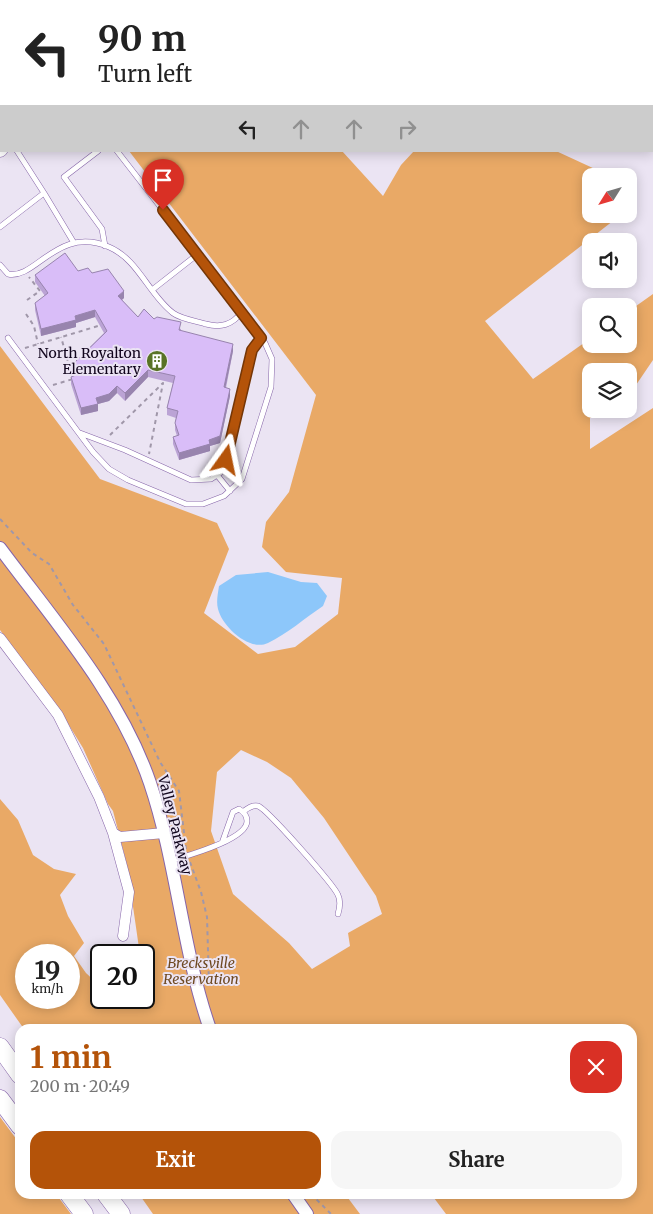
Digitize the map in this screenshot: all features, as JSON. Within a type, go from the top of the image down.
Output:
[{"type":"highway","points":[[0,1047],[15,1068]]},
{"type":"highway","points":[[0,1099],[15,1119]]},
{"type":"highway","points":[[73,1199],[84,1214]]},
{"type":"highway","points":[[110,1199],[121,1214]]},
{"type":"street","name":"Valley Parkway","points":[[0,548],[78,652],[117,711],[135,745],[150,783],[164,833],[193,971],[209,1024]]},
{"type":"street","points":[[0,638],[58,715],[99,797],[113,832],[129,892],[123,936]]},
{"type":"street","points":[[113,832],[120,837],[164,833]]},
{"type":"street","points":[[297,1199],[308,1214]]},
{"type":"lane","points":[[18,152],[74,243]]},
{"type":"lane","points":[[97,152],[64,177],[102,229],[105,246]]},
{"type":"lane","points":[[8,338],[79,433],[109,469],[128,480],[186,504],[203,504],[224,496],[242,480],[271,387],[272,359],[261,338],[242,312],[118,152]]},
{"type":"lane","points":[[0,227],[44,193]]},
{"type":"lane","points":[[0,265],[8,274],[15,276],[23,273],[52,251],[74,243],[89,242],[105,246],[120,253],[174,314],[220,327],[230,324],[242,312]]},
{"type":"lane","points":[[152,290],[198,254]]},
{"type":"lane","points":[[79,433],[125,450],[191,480],[210,480],[217,475],[226,460],[252,350],[261,338]]},
{"type":"lane","points":[[217,475],[230,491]]},
{"type":"lane","points":[[244,811],[250,807],[258,806],[265,809],[334,887],[340,904],[338,914]]},
{"type":"lane","points":[[170,861],[209,849],[243,831],[247,826],[247,817],[244,811],[239,809],[233,812],[222,842]]},
{"type":"path","points":[[27,300],[40,291],[28,275]]},
{"type":"path","points":[[26,314],[34,326],[38,344]]},
{"type":"path","points":[[25,348],[98,326]]},
{"type":"path","points":[[53,385],[73,379],[61,337]]},
{"type":"path","points":[[110,435],[163,383],[149,454]]},
{"type":"path","points":[[316,1199],[331,1214]]},
{"type":"green space","name":"Brecksville Reservation","points":[[130,152],[343,152],[383,196],[401,165],[413,152],[558,152],[593,168],[582,168],[582,223],[610,223],[598,233],[582,233],[582,245],[485,321],[533,379],[582,344],[582,353],[637,353],[637,305],[653,294],[653,360],[637,384],[637,363],[582,363],[582,418],[590,418],[590,449],[653,408],[653,1214],[446,1214],[435,1199],[637,1199],[637,1024],[20,1024],[0,995],[0,799],[18,820],[33,855],[54,869],[76,874],[60,895],[68,916],[84,943],[80,948],[80,944],[15,944],[15,1009],[80,1009],[80,964],[90,977],[90,1009],[155,1009],[155,944],[138,944],[127,865],[113,811],[108,804],[83,748],[59,709],[0,630],[0,346],[100,479],[217,523],[229,549],[204,613],[258,654],[295,647],[338,614],[342,578],[286,572],[262,547],[266,522],[289,492],[316,395]],"holes":[[[241,750],[267,762],[291,778],[324,818],[376,896],[382,914],[348,933],[350,946],[312,969],[289,943],[233,894],[211,831],[217,772]]]},
{"type":"green space","points":[[0,1117],[15,1137],[15,1199],[60,1199],[71,1214],[0,1214]]},
{"type":"green space","points":[[142,1199],[349,1199],[360,1214],[153,1214]]},
{"type":"water","points":[[268,572],[301,582],[317,583],[327,596],[323,606],[282,635],[268,643],[261,645],[253,644],[237,636],[225,623],[217,603],[219,586],[236,575]]},
{"type":"building","name":"North Royalton Elementary","points":[[65,253],[78,271],[88,268],[92,273],[108,269],[124,291],[118,296],[138,317],[144,309],[154,319],[157,317],[181,322],[179,330],[233,344],[224,387],[230,389],[220,436],[209,440],[210,444],[179,453],[173,437],[179,435],[175,423],[178,411],[167,408],[175,376],[148,370],[125,393],[117,386],[109,394],[96,398],[98,404],[81,408],[71,377],[76,375],[73,364],[107,331],[95,310],[75,316],[76,320],[41,329],[35,303],[48,293],[35,275]]},
{"type":"place","name":"North Royalton Elementary","points":[[157,361]]},
{"type":"route","points":[[163,210],[261,338],[252,350],[226,460]]}]
